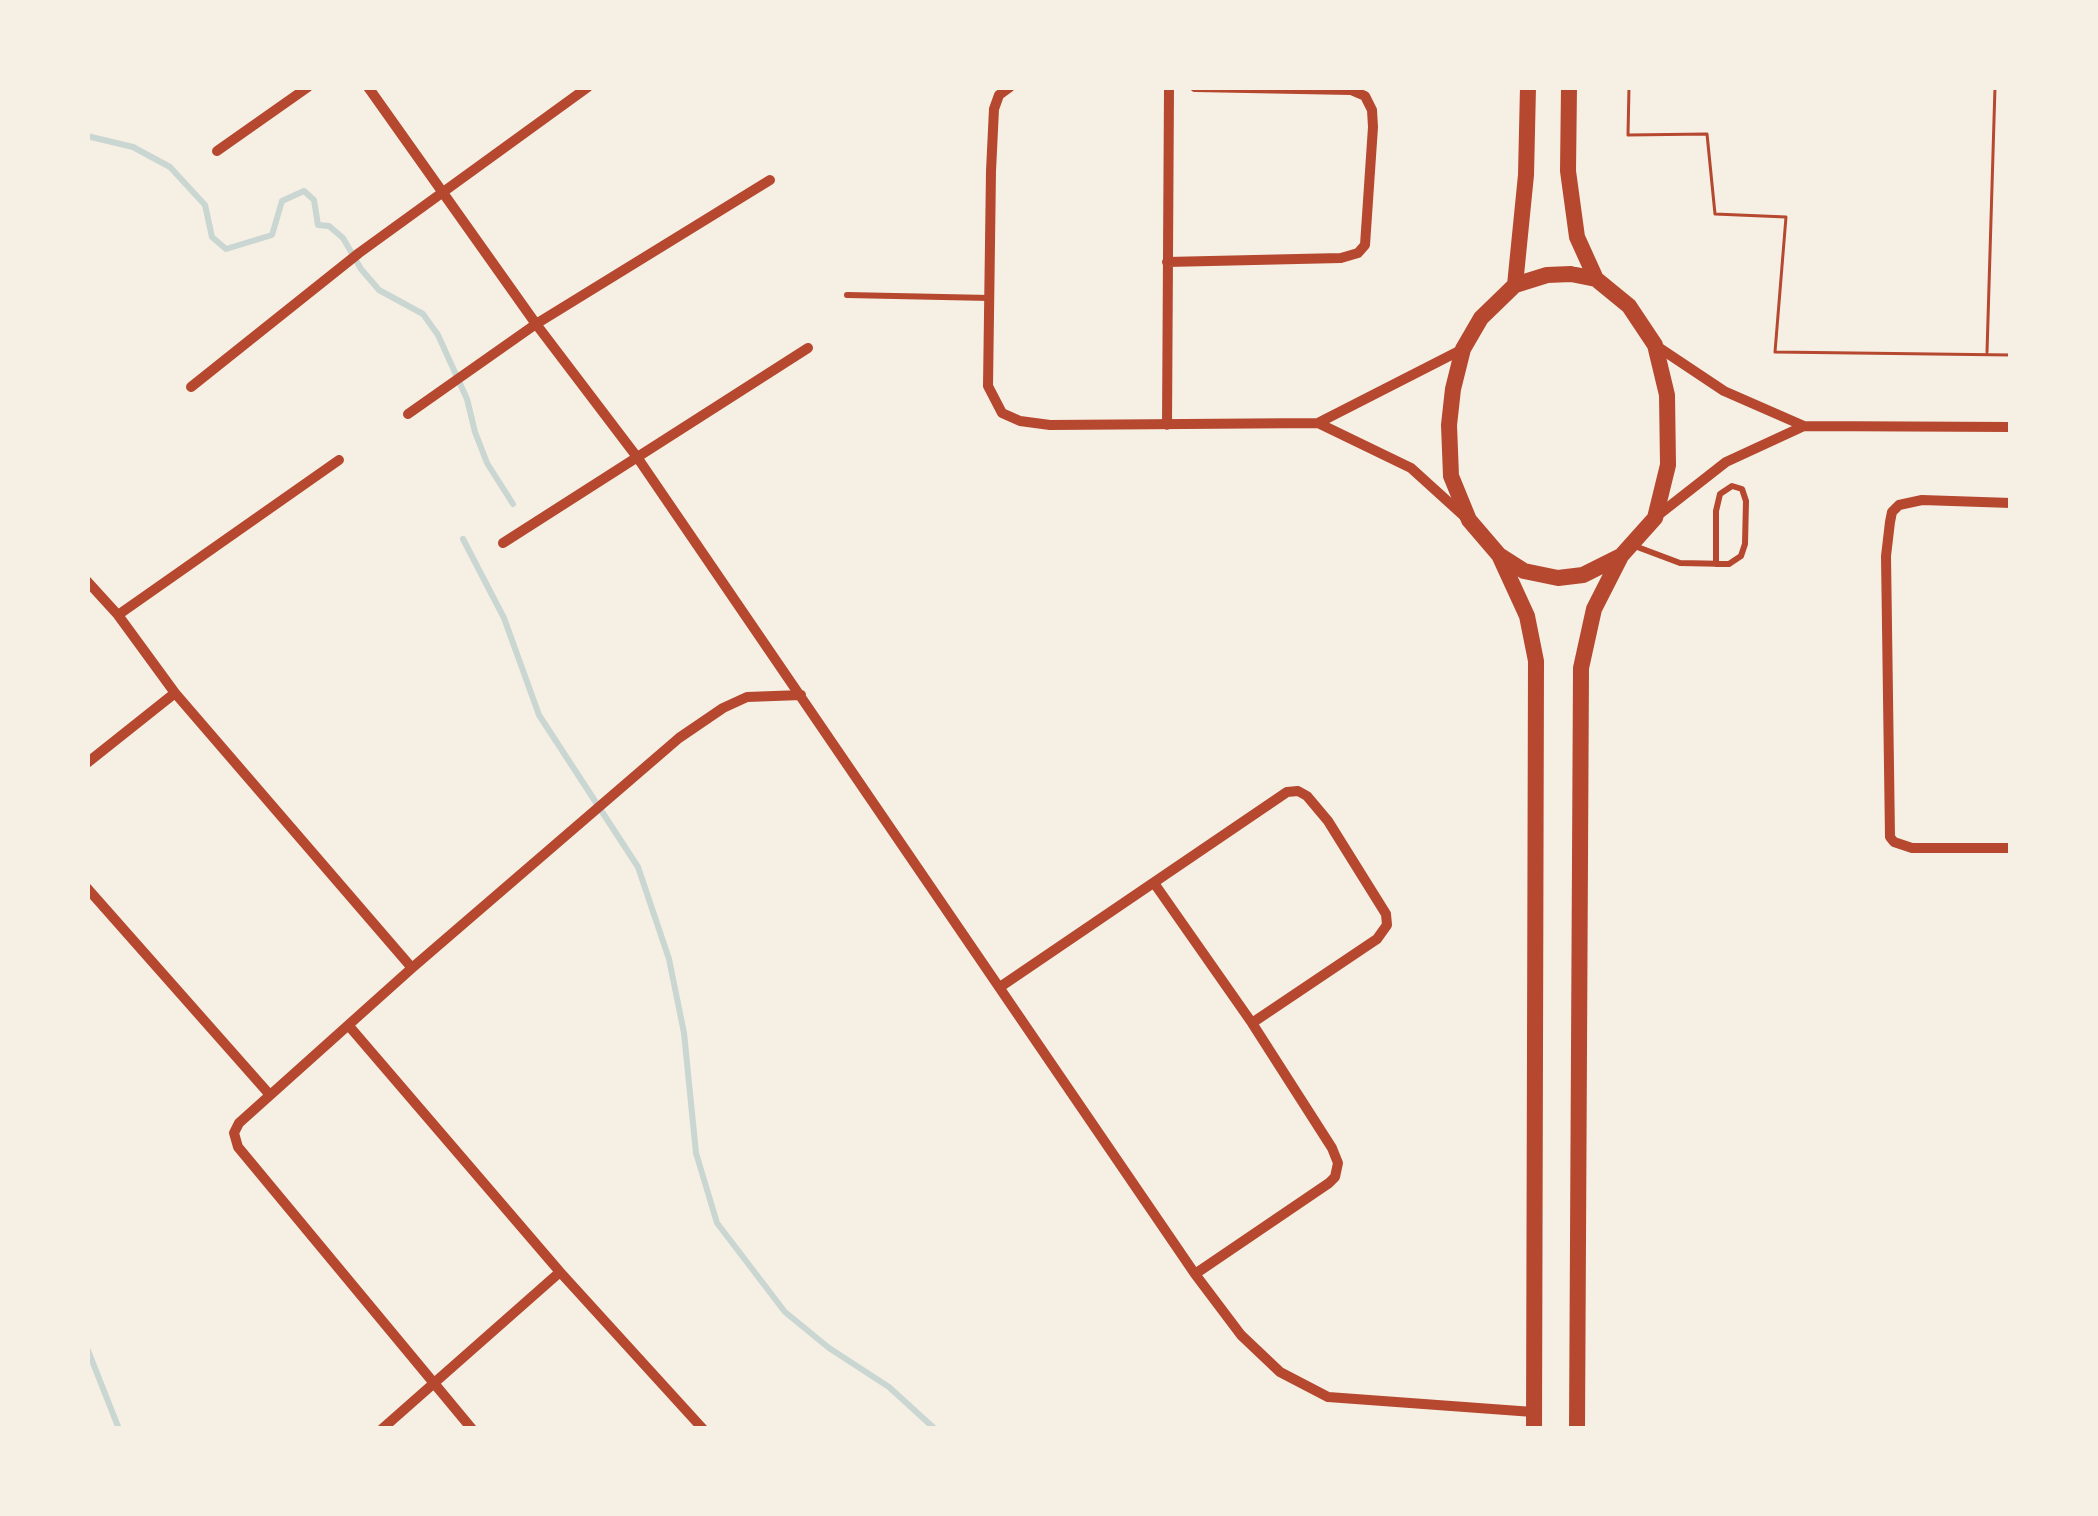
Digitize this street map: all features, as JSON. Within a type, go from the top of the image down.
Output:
[{"type":"main road","points":[[1515,285],[1526,175],[1528,87]]},
{"type":"main road","points":[[1569,87],[1568,171],[1577,237],[1597,279],[1629,306],[1655,345],[1667,395],[1668,465],[1654,518],[1626,551],[1594,609],[1581,668],[1577,1429]]},
{"type":"main road","points":[[1597,279],[1547,275],[1515,285],[1480,318],[1462,349],[1453,389],[1450,476],[1468,520],[1499,555],[1524,571],[1558,578],[1583,575],[1626,551]]},
{"type":"main road","points":[[1499,555],[1527,616],[1536,661],[1534,1420]]},
{"type":"street","points":[[217,151],[308,87]]},
{"type":"street","points":[[368,87],[637,457],[1241,1335],[1280,1372],[1328,1397],[1534,1420]]},
{"type":"street","points":[[191,387],[359,253],[588,87]]},
{"type":"street","points":[[1010,87],[999,95],[994,109],[988,386],[1002,413],[1050,425],[1318,423],[1462,349]]},
{"type":"street","points":[[1167,425],[1168,87]]},
{"type":"street","points":[[1167,262],[1341,258],[1358,253],[1365,245],[1373,127],[1366,96],[1351,90],[1195,87]]},
{"type":"street","points":[[408,414],[536,323],[770,180]]},
{"type":"street","points":[[1655,345],[1724,391],[1804,426],[2011,427]]},
{"type":"street","points":[[503,543],[808,348]]},
{"type":"street","points":[[1318,423],[1411,468],[1468,520]]},
{"type":"street","points":[[1654,518],[1726,462],[1804,426]]},
{"type":"street","points":[[118,615],[339,460]]},
{"type":"street","points":[[2011,503],[1922,500],[1899,505],[1892,512],[1886,556],[1890,837],[1912,848],[2011,848]]},
{"type":"street","points":[[87,580],[175,694],[412,968]]},
{"type":"street","points":[[87,763],[175,694]]},
{"type":"street","points":[[472,1429],[238,1147],[234,1133],[239,1123],[412,968],[679,738],[747,697],[801,695]]},
{"type":"street","points":[[1000,987],[1287,792],[1298,791],[1316,806],[1386,914],[1387,925],[1377,939],[1252,1023]]},
{"type":"street","points":[[1154,883],[1252,1023],[1336,1155],[1338,1170],[1335,1177],[1196,1274]]},
{"type":"street","points":[[87,888],[270,1095]]},
{"type":"street","points":[[349,1026],[560,1272],[703,1429]]},
{"type":"street","points":[[382,1429],[560,1272]]},
{"type":"lane","points":[[847,295],[990,298]]},
{"type":"lane","points":[[1626,551],[1680,563],[1716,564],[1730,564],[1742,556],[1745,544],[1742,489],[1732,487],[1720,494],[1716,564]]},
{"type":"path","points":[[1629,87],[1628,135],[1707,134],[1715,214],[1786,217],[1775,352],[2011,355]]},
{"type":"path","points":[[1987,354],[1995,87]]},
{"type":"waterway","points":[[87,136],[133,147],[170,167],[205,205],[212,237],[226,249],[272,235],[282,201],[304,191],[314,200],[318,225],[329,226],[343,238],[379,290],[423,314],[438,335],[467,399],[487,463],[513,504]]},
{"type":"waterway","points":[[463,539],[504,618],[539,715],[638,867],[669,959],[684,1033],[696,1153],[717,1223],[785,1312],[889,1387],[935,1429]]},
{"type":"waterway","points":[[87,1348],[119,1429]]}]
